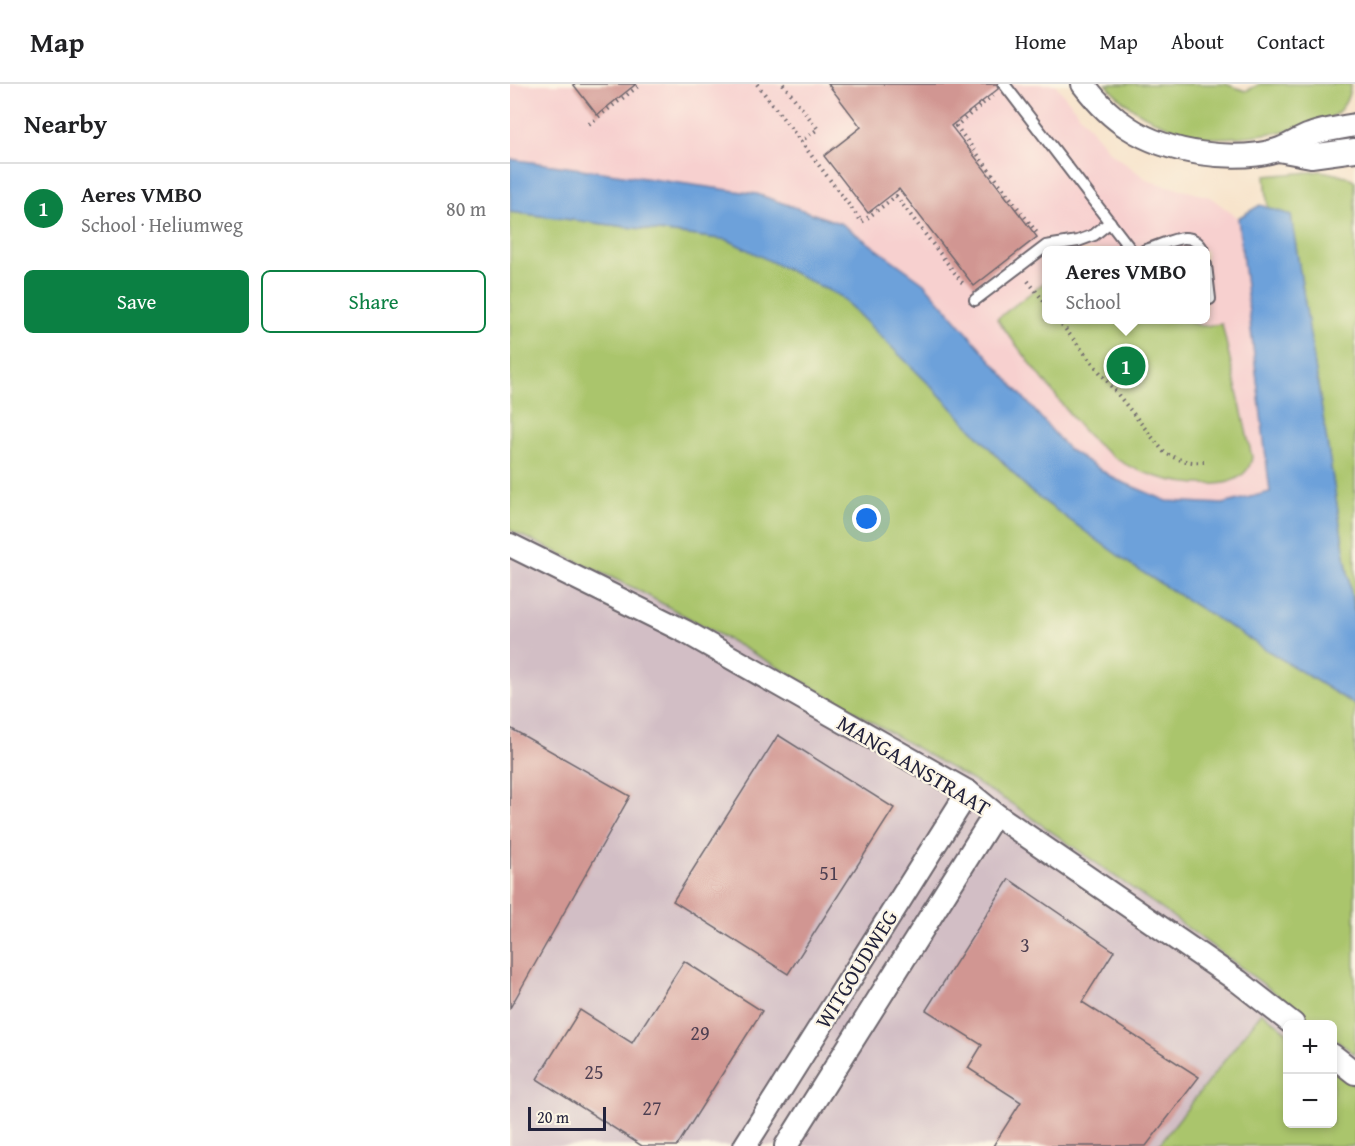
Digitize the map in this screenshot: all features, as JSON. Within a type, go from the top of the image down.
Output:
[{"type":"street","points":[[1083,84],[1110,114],[1131,130],[1179,149],[1214,155],[1244,156],[1278,150],[1311,134],[1355,125]]},
{"type":"street","points":[[1278,150],[1311,156],[1355,150]]},
{"type":"street","name":"MANGAANSTRAAT","points":[[510,545],[686,632],[968,792],[995,814],[1238,981],[1288,1020]]},
{"type":"street","name":"WITGOUDWEG","points":[[745,1146],[968,792]]},
{"type":"street","name":"WITGOUDWEG","points":[[786,1146],[995,814]]},
{"type":"street","points":[[1337,1059],[1355,1073]]},
{"type":"lane","points":[[1005,85],[1128,246]]},
{"type":"lane","points":[[1046,246],[1078,241],[1094,235],[1110,222]]},
{"type":"lane","points":[[1155,246],[1175,238],[1196,241],[1200,246]]},
{"type":"lane","points":[[975,300],[1042,249]]},
{"type":"path","points":[[589,124],[641,84]]},
{"type":"path","points":[[757,84],[862,222],[896,196],[975,300]]},
{"type":"path","points":[[783,84],[818,129],[801,141]]},
{"type":"path","points":[[1005,85],[956,126],[1046,246]]},
{"type":"path","points":[[1018,268],[1042,298]]},
{"type":"path","points":[[1061,324],[1164,452],[1190,463],[1204,462]]},
{"type":"shaded area","points":[[510,84],[1055,84],[1110,152],[1149,181],[1210,197],[1238,218],[1270,492],[1223,504],[1166,501],[1115,479],[1068,449],[924,283],[757,194],[510,159]]},
{"type":"shaded area","points":[[510,523],[816,659],[1335,1020],[1283,1020],[1283,1128],[1337,1128],[1337,1021],[1355,1034],[1355,1146],[510,1146]]},
{"type":"green space","points":[[1106,84],[1225,84],[1246,91],[1260,84],[1351,84],[1342,108],[1330,118],[1286,131],[1247,136],[1212,137],[1187,133],[1148,118],[1125,103]]},
{"type":"green space","points":[[1321,171],[1346,176],[1355,182],[1355,618],[1291,216],[1268,208],[1265,176]]},
{"type":"green space","points":[[510,212],[728,240],[840,296],[935,390],[1030,491],[1134,567],[1355,705],[1355,1054],[1337,1040],[1337,1020],[1312,1020],[1169,914],[1009,802],[780,668],[634,588],[510,530]]},
{"type":"green space","points":[[1042,284],[1042,324],[1195,324],[1202,326],[1222,324],[1252,457],[1248,469],[1240,477],[1229,482],[1201,484],[1157,477],[1128,466],[1104,450],[1070,415],[997,319]]},
{"type":"green space","points":[[1262,1012],[1283,1029],[1283,1128],[1337,1128],[1337,1071],[1355,1086],[1355,1146],[1158,1146]]},
{"type":"water","points":[[510,159],[757,194],[842,224],[924,283],[1068,449],[1115,479],[1167,501],[1223,504],[1270,492],[1238,218],[1260,205],[1291,215],[1355,618],[1355,705],[1134,567],[1030,491],[935,390],[840,296],[728,240],[510,212]]},
{"type":"building","points":[[573,84],[636,84],[597,115]]},
{"type":"building","points":[[828,84],[997,84],[998,89],[951,126],[1037,237],[974,286],[899,189],[868,213],[824,156],[861,127]]},
{"type":"building","points":[[510,728],[630,796],[510,1008]]},
{"type":"building","points":[[778,735],[894,808],[788,974],[673,901]]},
{"type":"building","points":[[1009,879],[1114,951],[1082,1002],[1199,1077],[1146,1146],[993,1146],[1021,1102],[968,1068],[982,1045],[926,1010]]},
{"type":"building","points":[[684,961],[762,1011],[677,1146],[642,1146],[537,1079],[580,1010],[632,1043]]},
{"type":"place","name":"Aeres VMBO","points":[[1126,366]]}]
